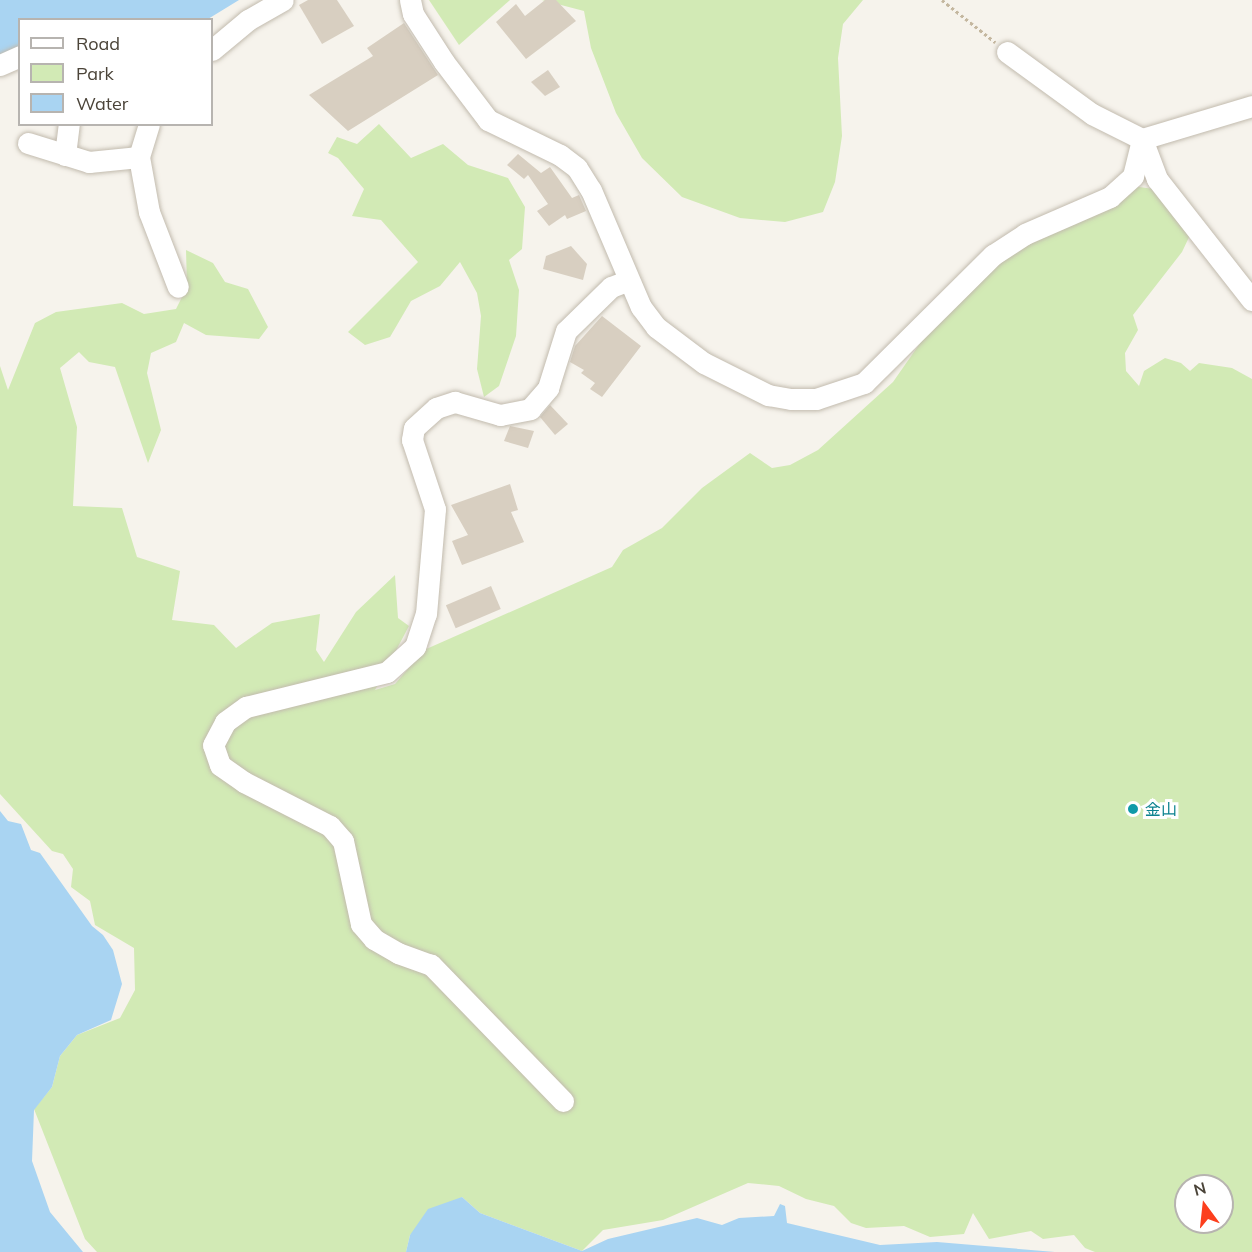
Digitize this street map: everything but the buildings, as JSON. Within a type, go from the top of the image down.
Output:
[{"type":"street","points":[[213,49],[248,20],[283,0]]},
{"type":"street","points":[[410,0],[413,14],[444,62],[488,120],[560,155],[577,168],[591,190],[629,280],[656,327],[704,363],[768,394],[808,399],[836,394],[864,383],[993,255],[1026,234],[1110,197],[1133,176],[1142,138]]},
{"type":"street","points":[[1007,52],[1092,114],[1142,138],[1252,106]]},
{"type":"street","points":[[0,64],[18,57]]},
{"type":"street","points":[[65,156],[69,126]]},
{"type":"street","points":[[148,126],[139,157],[149,212],[178,287]]},
{"type":"street","points":[[1142,138],[1157,180],[1252,300]]},
{"type":"street","points":[[28,143],[89,162],[139,157]]},
{"type":"street","points":[[563,1101],[431,965],[398,953],[374,939],[361,924],[343,841],[330,826],[244,782],[220,765],[213,745],[225,722],[246,706],[387,672],[415,647],[426,614],[435,509],[412,440],[414,428],[435,408],[455,402],[500,415],[530,409],[548,388],[566,331],[611,287],[629,280]]},
{"type":"path","points":[[942,0],[1007,52]]},
{"type":"green space","points":[[429,0],[510,0],[459,45]]},
{"type":"green space","points":[[542,0],[863,0],[843,24],[838,58],[842,136],[835,182],[823,212],[785,222],[740,218],[682,197],[642,158],[616,113],[591,48],[584,11]]},
{"type":"green space","points":[[379,124],[411,158],[443,144],[468,165],[508,178],[525,207],[522,249],[509,260],[519,290],[516,336],[499,386],[484,397],[477,369],[481,316],[477,293],[460,262],[440,286],[411,301],[390,337],[365,345],[348,332],[418,262],[381,220],[352,216],[364,189],[338,158],[328,153],[337,137],[357,144]]},
{"type":"green space","points":[[1132,186],[1161,190],[1191,233],[1182,252],[1133,315],[1138,330],[1125,353],[1126,371],[1139,386],[1144,371],[1165,358],[1181,363],[1190,371],[1199,363],[1232,368],[1252,379],[1252,1252],[1095,1252],[1085,1248],[1074,1235],[1043,1239],[1031,1231],[989,1239],[973,1213],[964,1234],[930,1237],[904,1226],[866,1228],[851,1223],[834,1206],[806,1199],[779,1186],[748,1183],[663,1220],[603,1230],[582,1251],[480,1213],[462,1197],[410,1235],[406,1252],[97,1252],[85,1239],[34,1109],[52,1087],[60,1056],[77,1035],[120,1018],[135,990],[134,948],[95,925],[90,901],[71,887],[73,869],[63,854],[52,851],[0,794],[0,366],[8,390],[35,323],[56,312],[122,303],[144,314],[176,309],[187,287],[186,250],[213,263],[225,282],[248,289],[268,327],[259,339],[206,335],[184,323],[176,342],[151,353],[147,373],[161,430],[148,463],[115,367],[89,362],[79,352],[60,368],[77,427],[73,506],[122,508],[137,557],[180,571],[172,620],[214,625],[236,648],[272,623],[320,614],[316,650],[324,662],[356,612],[395,575],[398,618],[409,626],[375,690],[395,684],[424,650],[612,567],[623,550],[662,528],[702,488],[750,453],[772,468],[790,465],[818,450],[893,382],[976,263]]},
{"type":"water","points":[[0,0],[239,0],[210,18],[18,18],[18,51],[0,56]]},
{"type":"water","points":[[0,811],[8,821],[21,824],[31,850],[40,853],[92,926],[103,935],[113,950],[122,984],[111,1020],[77,1035],[60,1056],[52,1087],[34,1110],[32,1161],[50,1212],[83,1252],[0,1252]]},
{"type":"water","points":[[462,1197],[480,1213],[582,1251],[608,1239],[697,1218],[722,1225],[739,1218],[774,1216],[780,1204],[785,1206],[787,1223],[880,1245],[937,1242],[1055,1252],[406,1252],[410,1235],[428,1209]]},
{"type":"place","name":"金山","points":[[1133,809]]}]
